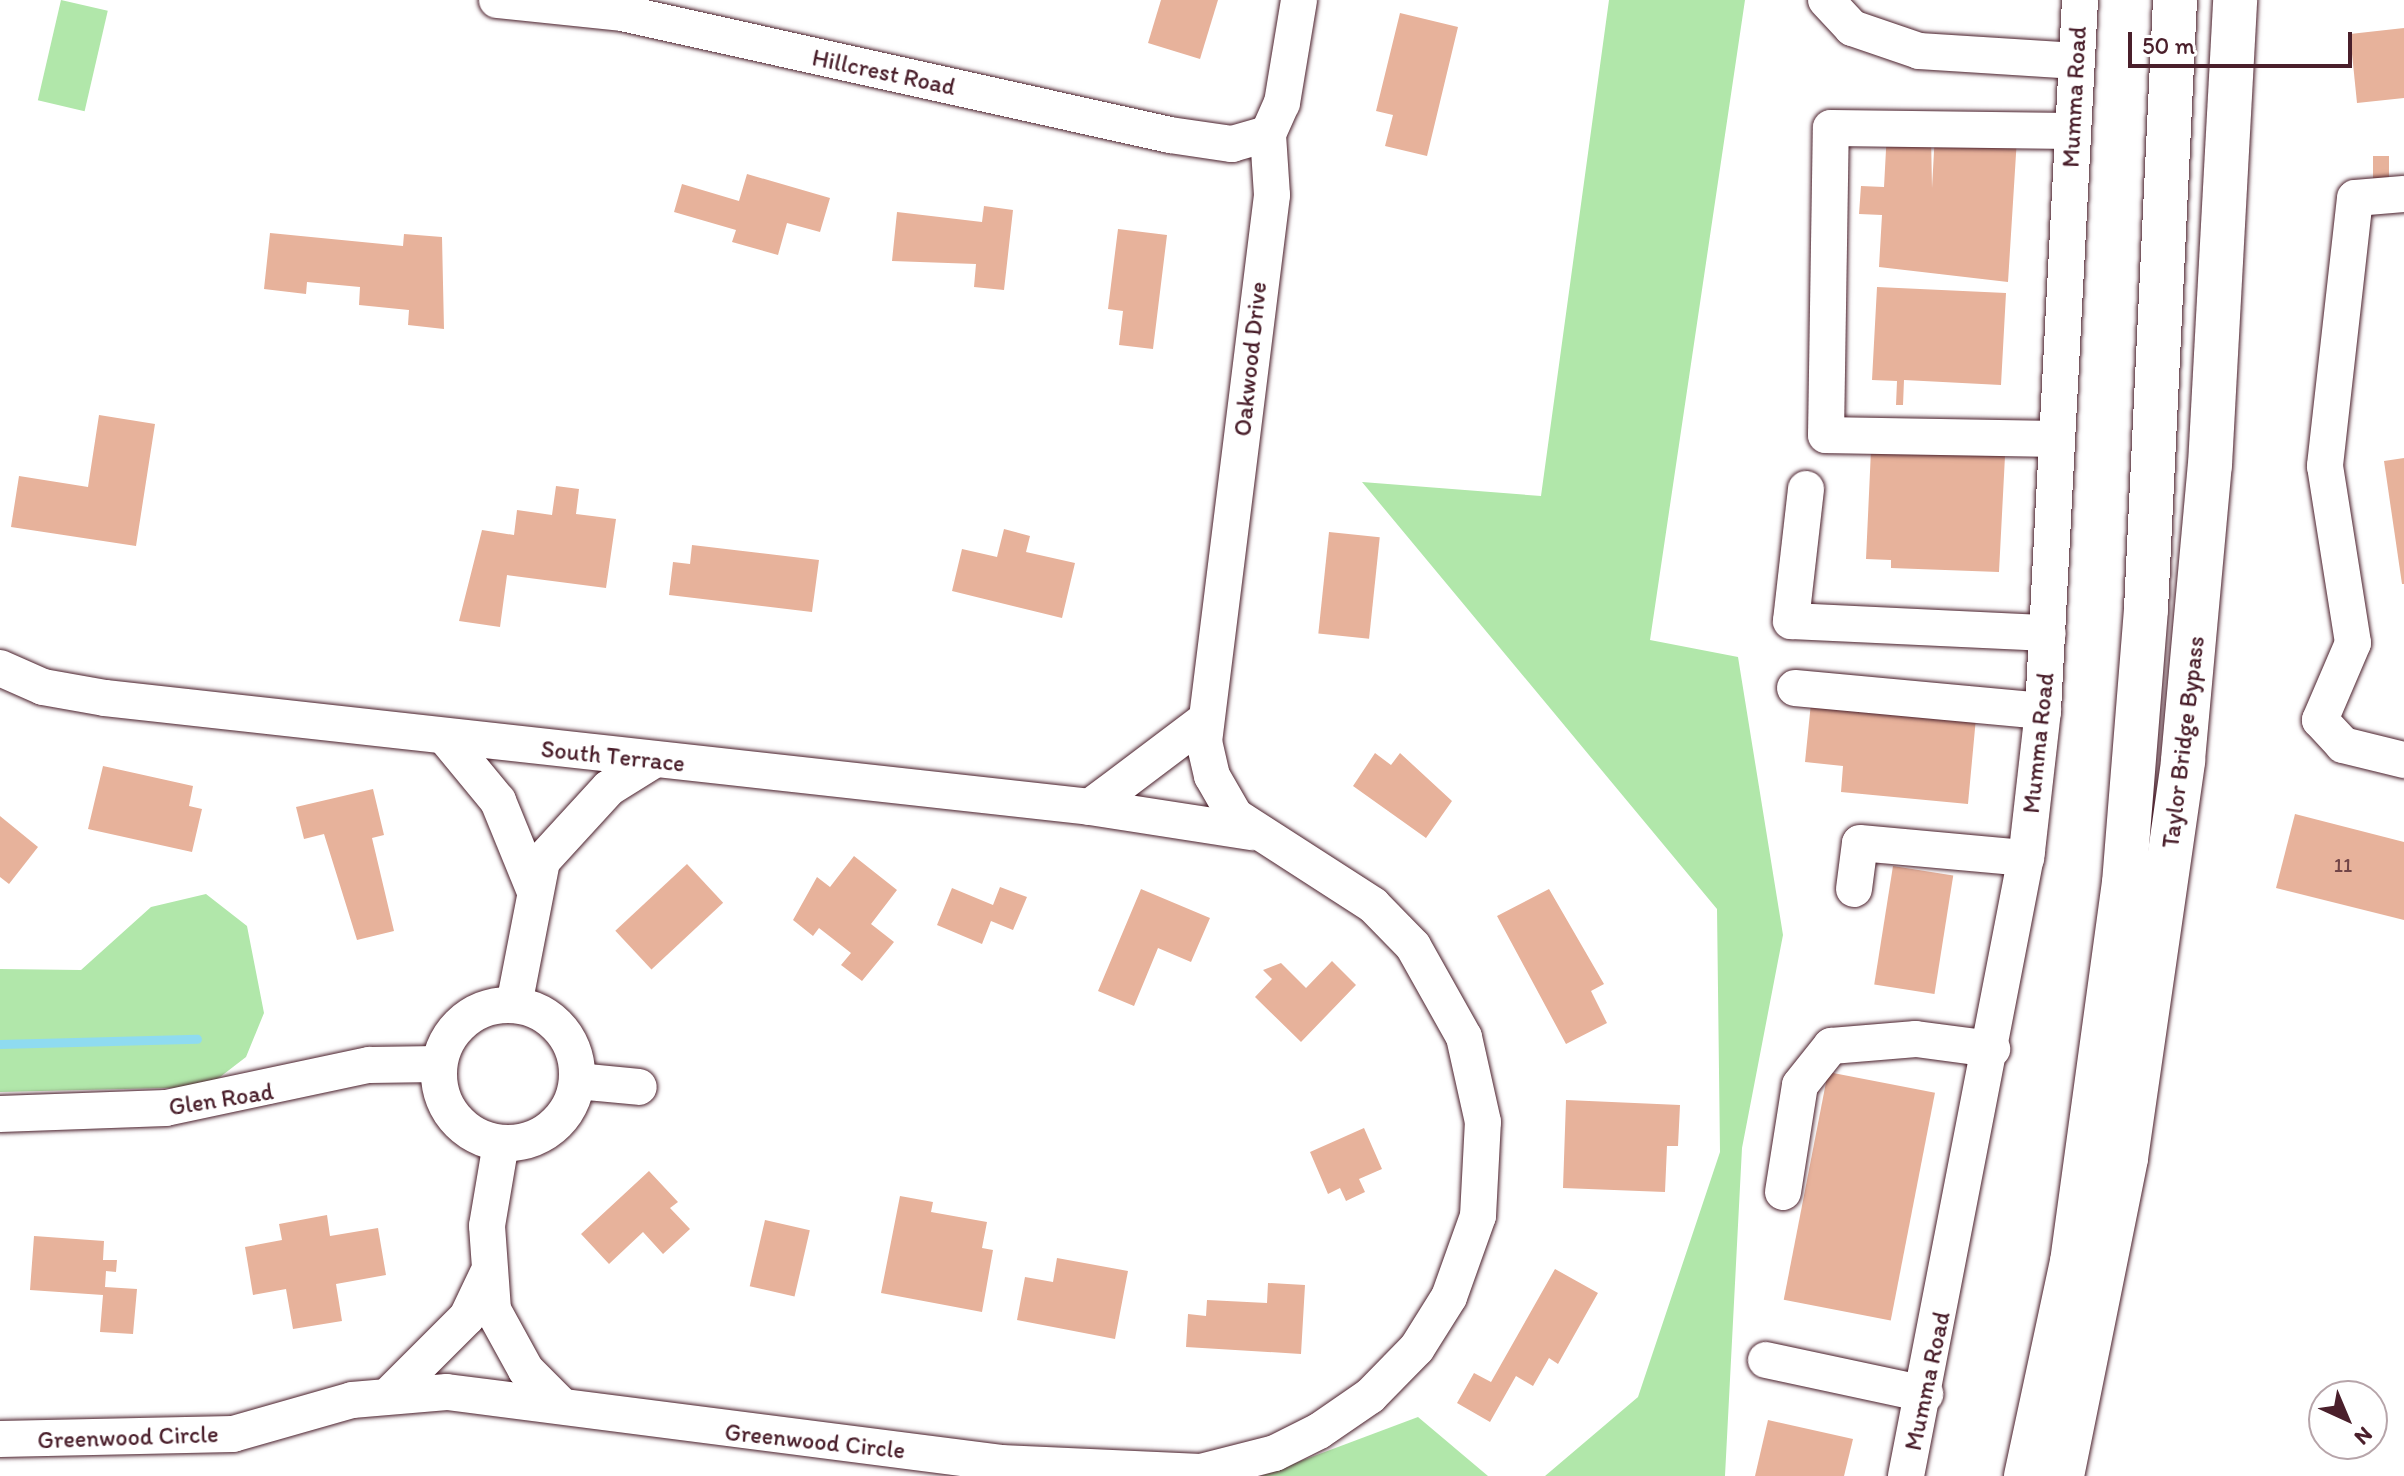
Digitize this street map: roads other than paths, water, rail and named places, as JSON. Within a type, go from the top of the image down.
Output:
[{"type":"main road","name":"Taylor Bridge Bypass","points":[[2026,1476],[2083,1199],[2124,883],[2146,609],[2175,0]]},
{"type":"main road","name":"Taylor Bridge Bypass","points":[[2062,1476],[2124,1174],[2183,760],[2210,465],[2235,0]]},
{"type":"street","name":"Hillcrest Road","points":[[497,0],[622,13],[1170,135],[1232,144],[1268,134]]},
{"type":"street","name":"Oakwood Drive","points":[[1203,722],[1231,557],[1272,195],[1268,134],[1282,103],[1299,0]]},
{"type":"street","points":[[1826,0],[1852,28],[1919,51],[2077,61]]},
{"type":"street","name":"Mumma Road","points":[[1906,1476],[1925,1394],[1992,1049],[2026,858],[2043,711],[2048,633],[2055,439],[2080,0]]},
{"type":"street","points":[[2055,439],[1826,435],[1831,128],[2073,131]]},
{"type":"street","points":[[2404,194],[2355,198],[2325,466],[2353,643],[2320,720],[2343,745],[2404,760]]},
{"type":"street","points":[[1806,489],[1791,621],[2048,633]]},
{"type":"street","name":"South Terrace","points":[[0,668],[43,687],[105,698],[1090,807],[1252,832]]},
{"type":"street","points":[[1795,688],[2043,711]]},
{"type":"street","points":[[1090,807],[1203,722]]},
{"type":"street","name":"Greenwood Circle","points":[[0,1439],[233,1434],[389,1395],[447,1392],[986,1461],[1156,1474],[1201,1472],[1275,1453],[1370,1396],[1430,1330],[1469,1250],[1483,1173],[1477,1085],[1442,991],[1403,934],[1344,883],[1252,832],[1222,800],[1203,722]]},
{"type":"street","points":[[446,738],[498,801],[534,889]]},
{"type":"street","points":[[514,1005],[534,889],[562,832],[654,760]]},
{"type":"street","points":[[1854,889],[1860,843],[2026,858]]},
{"type":"street","points":[[514,1005],[561,1029],[577,1081],[571,1104],[542,1135],[501,1143],[463,1128],[448,1109],[439,1064],[454,1029],[473,1014],[514,1005]]},
{"type":"street","points":[[1783,1192],[1800,1085],[1831,1046],[1916,1039],[1992,1049]]},
{"type":"street","name":"Glen Road","points":[[0,1114],[166,1108],[369,1065],[439,1064]]},
{"type":"street","points":[[577,1081],[639,1087]]},
{"type":"street","points":[[389,1395],[467,1317],[487,1275],[501,1143]]},
{"type":"street","points":[[487,1275],[504,1339],[561,1405]]},
{"type":"street","points":[[1766,1360],[1925,1394]]},
{"type":"waterway","points":[[0,1044],[197,1039]]}]
